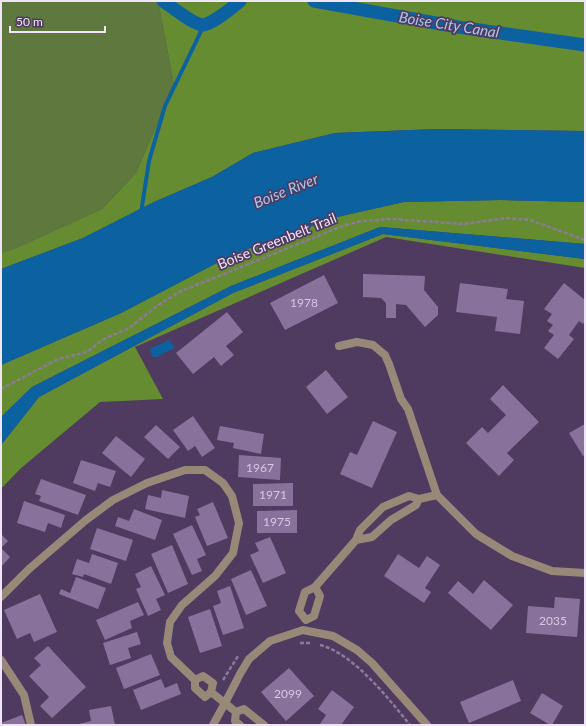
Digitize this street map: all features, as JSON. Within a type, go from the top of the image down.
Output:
[{"type":"street","points":[[339,346],[357,342],[372,345],[385,355],[401,399],[408,409],[438,495],[476,534],[512,556],[552,571],[585,573]]},
{"type":"street","points":[[1,597],[30,569],[86,520],[113,500],[147,483],[185,470],[205,470],[223,483],[232,496],[239,523],[233,553],[214,576],[182,605],[170,622],[167,643],[171,657],[196,680]]},
{"type":"street","points":[[306,620],[299,611],[305,592],[315,587],[356,540],[360,530],[383,507],[409,496],[419,499],[438,495]]},
{"type":"street","points":[[356,540],[372,537],[392,520],[416,505],[419,499]]},
{"type":"street","points":[[303,630],[306,620],[314,616],[320,596],[315,587]]},
{"type":"street","points":[[213,725],[249,659],[270,641],[303,630],[334,636],[357,650],[372,663],[427,725]]},
{"type":"street","points":[[1,660],[24,695],[31,725]]},
{"type":"street","points":[[196,680],[203,676],[213,683],[213,694]]},
{"type":"street","points":[[196,680],[195,688],[205,697],[213,694]]},
{"type":"street","points":[[213,694],[236,712]]},
{"type":"street","points":[[236,712],[244,709],[264,725]]},
{"type":"street","points":[[236,712],[235,721],[240,725]]},
{"type":"path","name":"Boise Greenbelt Trail","points":[[1,389],[58,359],[87,352],[102,340],[129,328],[157,306],[179,292],[345,225],[363,221],[392,219],[464,224],[506,218],[530,220],[585,240]]},
{"type":"path","points":[[295,643],[304,642],[313,644]]},
{"type":"path","points":[[318,645],[334,650],[357,667],[410,725]]},
{"type":"path","points":[[213,694],[240,653]]},
{"type":"green space","points":[[1,1],[158,1],[174,85],[136,173],[102,209],[16,248],[1,253]]},
{"type":"green space","points":[[158,1],[585,1],[585,131],[438,129],[335,133],[253,153],[212,177],[154,202],[83,238],[1,269],[1,253],[16,248],[102,209],[136,173],[174,85]]},
{"type":"green space","points":[[500,200],[585,202],[585,244],[380,227],[231,286],[32,387],[1,417],[1,365],[121,313],[234,254],[337,217],[404,202]]},
{"type":"green space","points":[[383,234],[585,259],[585,268],[386,237],[135,347],[163,399],[100,402],[20,469],[1,489],[1,445],[39,397],[233,293]]},
{"type":"water","name":"Boise River","points":[[438,129],[585,131],[585,202],[500,200],[404,202],[337,217],[234,254],[121,313],[1,365],[1,269],[83,238],[154,202],[212,177],[253,153],[335,133]]},
{"type":"water","points":[[380,227],[585,244],[585,259],[383,234],[233,293],[39,397],[1,445],[1,417],[32,387],[231,286]]},
{"type":"water","points":[[169,339],[174,347],[173,349],[157,357],[153,357],[150,351],[151,348]]},
{"type":"building","points":[[363,274],[425,276],[424,290],[438,307],[438,315],[425,327],[406,305],[396,304],[396,318],[386,318],[386,303],[381,298],[363,297]]},
{"type":"building","points":[[324,275],[338,303],[285,330],[270,303]]},
{"type":"building","points":[[460,283],[508,289],[506,299],[524,301],[520,334],[495,331],[497,317],[456,312]]},
{"type":"building","points":[[564,283],[585,300],[585,321],[583,324],[579,321],[569,335],[574,339],[558,359],[544,348],[554,335],[548,331],[553,325],[547,321],[552,314],[544,309]]},
{"type":"building","points":[[227,312],[243,332],[226,346],[234,355],[221,366],[214,357],[193,374],[176,353]]},
{"type":"building","points":[[326,370],[348,397],[327,414],[306,387]]},
{"type":"building","points":[[503,385],[539,422],[507,453],[514,460],[499,476],[466,443],[482,427],[488,433],[506,415],[490,399]]},
{"type":"building","points":[[193,416],[215,448],[202,457],[195,446],[188,451],[173,430]]},
{"type":"building","points":[[373,421],[397,432],[372,488],[340,474],[350,452],[357,455]]},
{"type":"building","points":[[585,424],[585,455],[583,456],[569,433]]},
{"type":"building","points":[[156,425],[180,447],[168,459],[144,437]]},
{"type":"building","points":[[220,426],[264,434],[261,454],[233,448],[234,443],[217,440]]},
{"type":"building","points":[[116,436],[145,459],[131,477],[102,453]]},
{"type":"building","points":[[239,455],[281,458],[280,480],[238,477]]},
{"type":"building","points":[[81,460],[116,471],[110,487],[98,483],[95,491],[73,483]]},
{"type":"building","points":[[41,479],[86,495],[78,515],[39,501],[41,496],[35,494]]},
{"type":"building","points":[[293,483],[293,506],[253,506],[253,484]]},
{"type":"building","points":[[162,490],[189,496],[185,518],[145,509],[148,495],[161,498]]},
{"type":"building","points":[[24,501],[65,515],[61,528],[48,523],[45,532],[17,523]]},
{"type":"building","points":[[213,502],[228,538],[207,546],[195,517],[200,515],[197,509]]},
{"type":"building","points":[[134,509],[162,520],[155,540],[115,526],[118,517],[129,521]]},
{"type":"building","points":[[297,510],[297,533],[257,533],[257,511]]},
{"type":"building","points":[[192,525],[206,555],[197,559],[202,571],[192,575],[173,534]]},
{"type":"building","points":[[97,528],[133,540],[126,561],[90,549]]},
{"type":"building","points":[[1,534],[8,541],[1,548]]},
{"type":"building","points":[[270,537],[286,573],[263,583],[250,555],[259,551],[255,543]]},
{"type":"building","points":[[172,545],[188,584],[168,593],[151,554]]},
{"type":"building","points":[[1,548],[10,557],[1,567]]},
{"type":"building","points":[[92,554],[118,563],[111,584],[84,574],[83,577],[72,574],[77,559],[89,563]]},
{"type":"building","points":[[398,554],[419,568],[427,556],[440,565],[425,588],[431,592],[424,603],[384,576]]},
{"type":"building","points":[[151,566],[165,595],[156,599],[161,610],[148,616],[136,589],[141,587],[135,574]]},
{"type":"building","points":[[251,570],[267,606],[246,615],[231,579]]},
{"type":"building","points":[[76,577],[106,588],[98,609],[59,594],[61,589],[70,593]]},
{"type":"building","points":[[484,580],[513,605],[491,630],[448,593],[458,581],[473,594]]},
{"type":"building","points":[[230,586],[244,628],[223,635],[213,606],[221,603],[217,591]]},
{"type":"building","points":[[40,594],[57,632],[34,642],[30,633],[17,639],[4,610]]},
{"type":"building","points":[[555,597],[580,599],[577,637],[526,633],[528,606],[554,608]]},
{"type":"building","points":[[138,602],[144,615],[130,621],[132,628],[105,640],[96,620]]},
{"type":"building","points":[[210,609],[222,646],[200,653],[188,617]]},
{"type":"building","points":[[137,632],[141,644],[128,648],[131,658],[110,665],[103,643]]},
{"type":"building","points":[[48,646],[86,687],[52,718],[40,706],[49,697],[29,676],[41,665],[34,658]]},
{"type":"building","points":[[151,654],[160,675],[124,689],[116,668]]},
{"type":"building","points":[[289,668],[314,696],[286,721],[261,692]]},
{"type":"building","points":[[161,679],[165,688],[177,683],[181,694],[141,710],[133,690]]},
{"type":"building","points":[[513,680],[521,701],[469,723],[460,702]]},
{"type":"building","points":[[332,690],[354,707],[341,725],[321,725],[320,724],[326,715],[318,709]]},
{"type":"building","points":[[542,693],[563,706],[552,725],[530,713]]},
{"type":"building","points":[[111,706],[115,725],[75,725],[91,721],[89,710]]},
{"type":"building","points":[[22,715],[26,725],[1,725],[1,723]]},
{"type":"waterway","name":"Boise City Canal","points":[[163,1],[189,19],[203,25],[217,19],[240,1]]},
{"type":"waterway","name":"Boise City Canal","points":[[314,1],[458,27],[585,45]]},
{"type":"waterway","points":[[141,213],[149,161],[165,106],[204,25]]}]
